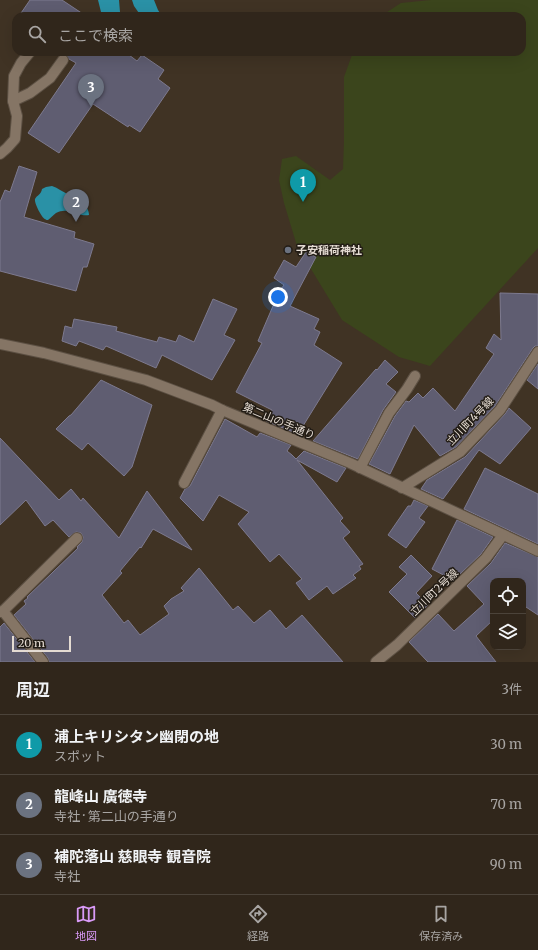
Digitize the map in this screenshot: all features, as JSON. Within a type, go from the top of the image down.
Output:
[{"type":"street","points":[[0,154],[14,139],[17,116],[13,101],[14,76],[27,56]]},
{"type":"street","points":[[13,101],[30,92],[50,78],[63,60]]},
{"type":"street","name":"第二山の手通り","points":[[0,344],[44,353],[146,380],[212,405],[360,468],[538,551]]},
{"type":"street","name":"立川町4号線","points":[[402,488],[460,452],[500,410],[538,352]]},
{"type":"street","points":[[360,468],[389,413],[415,376]]},
{"type":"street","points":[[184,483],[222,410]]},
{"type":"street","name":"立川町2号線","points":[[376,662],[397,645],[486,558],[503,535]]},
{"type":"street","points":[[43,662],[1,611],[77,538]]},
{"type":"green space","points":[[431,0],[538,0],[538,248],[430,366],[399,357],[342,320],[297,246],[284,203],[279,180],[282,159],[296,156],[330,180],[343,169],[344,77],[352,56],[526,56],[526,12],[387,12],[401,3]]},
{"type":"water","points":[[98,0],[119,0],[120,12],[101,12]]},
{"type":"water","points":[[132,0],[154,0],[159,12],[138,12]]},
{"type":"water","points":[[52,186],[82,202],[87,208],[89,215],[81,215],[69,211],[60,211],[46,220],[40,213],[35,199],[41,193],[42,189]]},
{"type":"building","points":[[30,0],[62,0],[80,12],[22,12]]},
{"type":"building","points":[[67,56],[130,56],[137,61],[141,56],[143,56],[164,70],[158,79],[170,88],[140,132],[129,125],[128,127],[93,104],[59,153],[28,133],[76,63]]},
{"type":"building","points":[[19,166],[37,172],[24,217],[75,232],[74,238],[94,244],[87,267],[83,267],[76,291],[0,271],[0,202],[5,190],[10,192]]},
{"type":"building","points":[[306,252],[316,257],[290,306],[319,319],[314,329],[320,332],[314,345],[342,363],[298,434],[266,421],[272,410],[236,392],[262,343],[258,341],[279,292],[284,285],[274,278],[284,260],[296,267]]},
{"type":"building","points":[[500,293],[538,294],[538,346],[533,348],[495,406],[456,447],[440,456],[414,425],[390,474],[369,464],[395,416],[406,401],[409,402],[418,393],[423,398],[433,388],[455,411],[494,354],[486,348],[494,334],[501,340]]},
{"type":"building","points":[[213,299],[237,309],[224,335],[235,340],[212,380],[162,355],[156,368],[106,346],[103,350],[79,341],[76,346],[62,341],[65,326],[72,328],[74,319],[117,327],[116,331],[157,342],[159,337],[176,342],[179,335],[194,342]]},
{"type":"building","points":[[385,360],[398,372],[386,384],[396,392],[383,410],[358,459],[313,441],[376,369],[377,370]]},
{"type":"building","points":[[538,364],[538,389],[527,380]]},
{"type":"building","points":[[101,380],[152,405],[132,467],[124,476],[88,443],[82,450],[56,429],[71,415]]},
{"type":"building","points":[[509,408],[531,428],[500,464],[479,450],[443,499],[421,489],[427,480],[465,457]]},
{"type":"building","points":[[225,419],[257,437],[260,433],[291,445],[287,451],[296,459],[304,451],[346,468],[337,482],[297,460],[343,518],[340,521],[350,532],[343,538],[363,564],[359,566],[361,569],[353,575],[356,578],[333,594],[327,586],[309,600],[296,583],[302,579],[279,554],[270,562],[238,524],[249,512],[219,495],[203,521],[180,498],[185,489],[190,486]]},
{"type":"building","points":[[0,438],[59,500],[71,489],[81,501],[83,498],[119,538],[147,491],[192,550],[153,529],[141,548],[140,547],[120,571],[122,573],[102,595],[124,623],[128,620],[140,635],[169,614],[164,606],[171,599],[184,591],[181,588],[199,568],[233,610],[238,606],[254,623],[270,610],[286,629],[302,615],[343,662],[49,662],[48,658],[14,615],[26,604],[24,601],[28,598],[27,597],[78,548],[77,547],[82,542],[83,537],[81,533],[76,532],[69,537],[53,520],[45,526],[26,500],[0,525]]},
{"type":"building","points":[[485,468],[538,494],[538,544],[464,509]]},
{"type":"building","points":[[414,500],[428,506],[419,518],[425,522],[406,548],[388,535],[408,506],[411,506]]},
{"type":"building","points":[[457,520],[493,537],[481,554],[458,576],[456,574],[453,580],[432,569]]},
{"type":"building","points":[[505,543],[538,557],[538,615],[526,607],[526,578],[490,578],[490,623],[476,636],[496,662],[428,662],[409,642],[438,614],[454,631],[484,604],[467,586],[491,563]]},
{"type":"building","points":[[411,555],[432,576],[416,593],[428,605],[415,618],[389,592],[407,574],[399,567]]},
{"type":"building","points":[[4,623],[35,662],[0,662],[0,627]]},
{"type":"place","name":"補陀落山 慈眼寺 観音院","points":[[91,107]]},
{"type":"place","name":"浦上キリシタン幽閉の地","points":[[303,202]]},
{"type":"place","name":"龍峰山 廣徳寺","points":[[76,222]]},
{"type":"place","name":"子安稲荷神社","points":[[288,250]]}]
